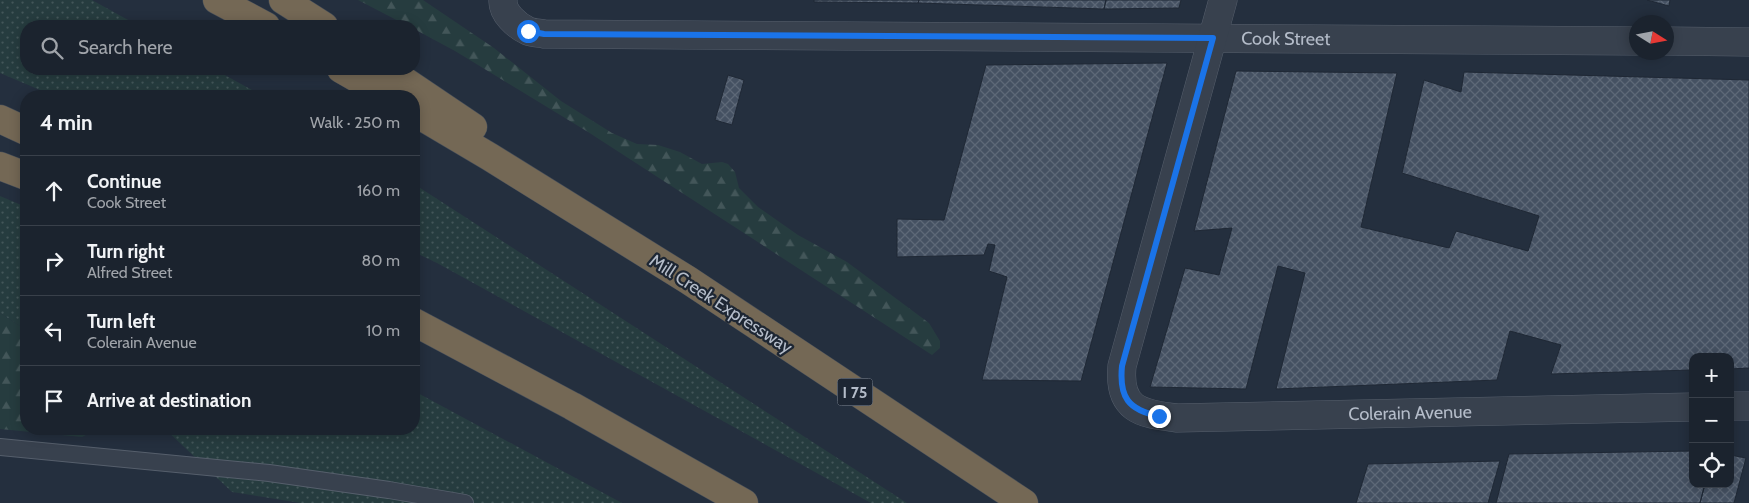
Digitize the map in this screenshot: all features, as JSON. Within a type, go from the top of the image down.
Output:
[{"type":"highway","points":[[217,0],[255,20]]},
{"type":"highway","points":[[283,0],[315,20]]},
{"type":"highway","points":[[351,75],[378,90]]},
{"type":"highway","points":[[396,75],[418,90]]},
{"type":"highway","points":[[420,91],[503,147],[688,280]]},
{"type":"highway","name":"Mill Creek Expressway","points":[[420,116],[688,280],[1024,503]]},
{"type":"highway","points":[[0,119],[20,129]]},
{"type":"highway","points":[[0,166],[20,174]]},
{"type":"highway","points":[[420,325],[572,406],[744,503]]},
{"type":"street","name":"Cook Street","points":[[503,0],[503,5],[511,19],[528,31],[544,34],[1629,41]]},
{"type":"street","points":[[1213,38],[1223,0]]},
{"type":"street","name":"Colerain Avenue","points":[[1213,38],[1122,366],[1121,382],[1124,394],[1132,405],[1143,413],[1177,418],[1689,407]]},
{"type":"street","points":[[1674,42],[1749,42]]},
{"type":"street","points":[[1734,406],[1749,406]]},
{"type":"lane","points":[[0,447],[269,473],[465,503]]},
{"type":"green space","points":[[0,0],[92,0],[128,20],[20,20],[20,75],[225,75],[252,90],[40,90],[0,73]]},
{"type":"green space","points":[[358,0],[423,0],[494,48],[561,101],[612,133],[637,144],[658,145],[680,152],[702,164],[722,162],[728,164],[735,172],[739,188],[758,207],[798,235],[847,262],[929,323],[940,341],[940,348],[932,355],[588,132],[455,51],[420,32],[420,20],[396,20]]},
{"type":"green space","points":[[420,188],[907,503],[871,503],[420,255]]},
{"type":"green space","points":[[0,196],[20,204],[20,326],[0,313]]},
{"type":"green space","points":[[0,313],[20,326],[20,431],[0,429]]},
{"type":"green space","points":[[420,394],[622,503],[301,503],[232,492],[171,435],[420,435]]},
{"type":"green space","points":[[62,435],[86,435],[82,437]]},
{"type":"building","points":[[814,0],[919,0],[918,3],[814,2]]},
{"type":"building","points":[[919,0],[1106,0],[1104,9],[918,3]]},
{"type":"building","points":[[1106,0],[1181,0],[1179,8],[1104,9]]},
{"type":"building","points":[[1647,0],[1670,0],[1669,6]]},
{"type":"building","points":[[1167,63],[1081,381],[982,380],[1007,277],[989,271],[995,245],[988,244],[984,255],[897,257],[897,219],[944,220],[986,65]]},
{"type":"building","points":[[1236,71],[1397,73],[1361,227],[1449,248],[1456,231],[1528,251],[1539,216],[1402,173],[1424,80],[1461,92],[1464,72],[1749,80],[1749,368],[1734,369],[1734,353],[1689,353],[1689,370],[1551,374],[1561,345],[1510,331],[1497,380],[1276,389],[1305,273],[1278,266],[1246,389],[1150,387],[1185,268],[1219,275],[1232,228],[1194,231]]},
{"type":"building","points":[[728,75],[744,80],[732,125],[715,120]]},
{"type":"building","points":[[1689,451],[1689,488],[1704,488],[1700,503],[1496,503],[1509,454]]},
{"type":"building","points":[[1734,456],[1746,458],[1734,503],[1700,503],[1704,488],[1734,488]]},
{"type":"building","points":[[1500,461],[1488,503],[1356,503],[1368,464]]},
{"type":"route","points":[[528,31],[544,34],[1213,38],[1122,366],[1121,382],[1124,394],[1132,405],[1143,413],[1159,416]]}]
